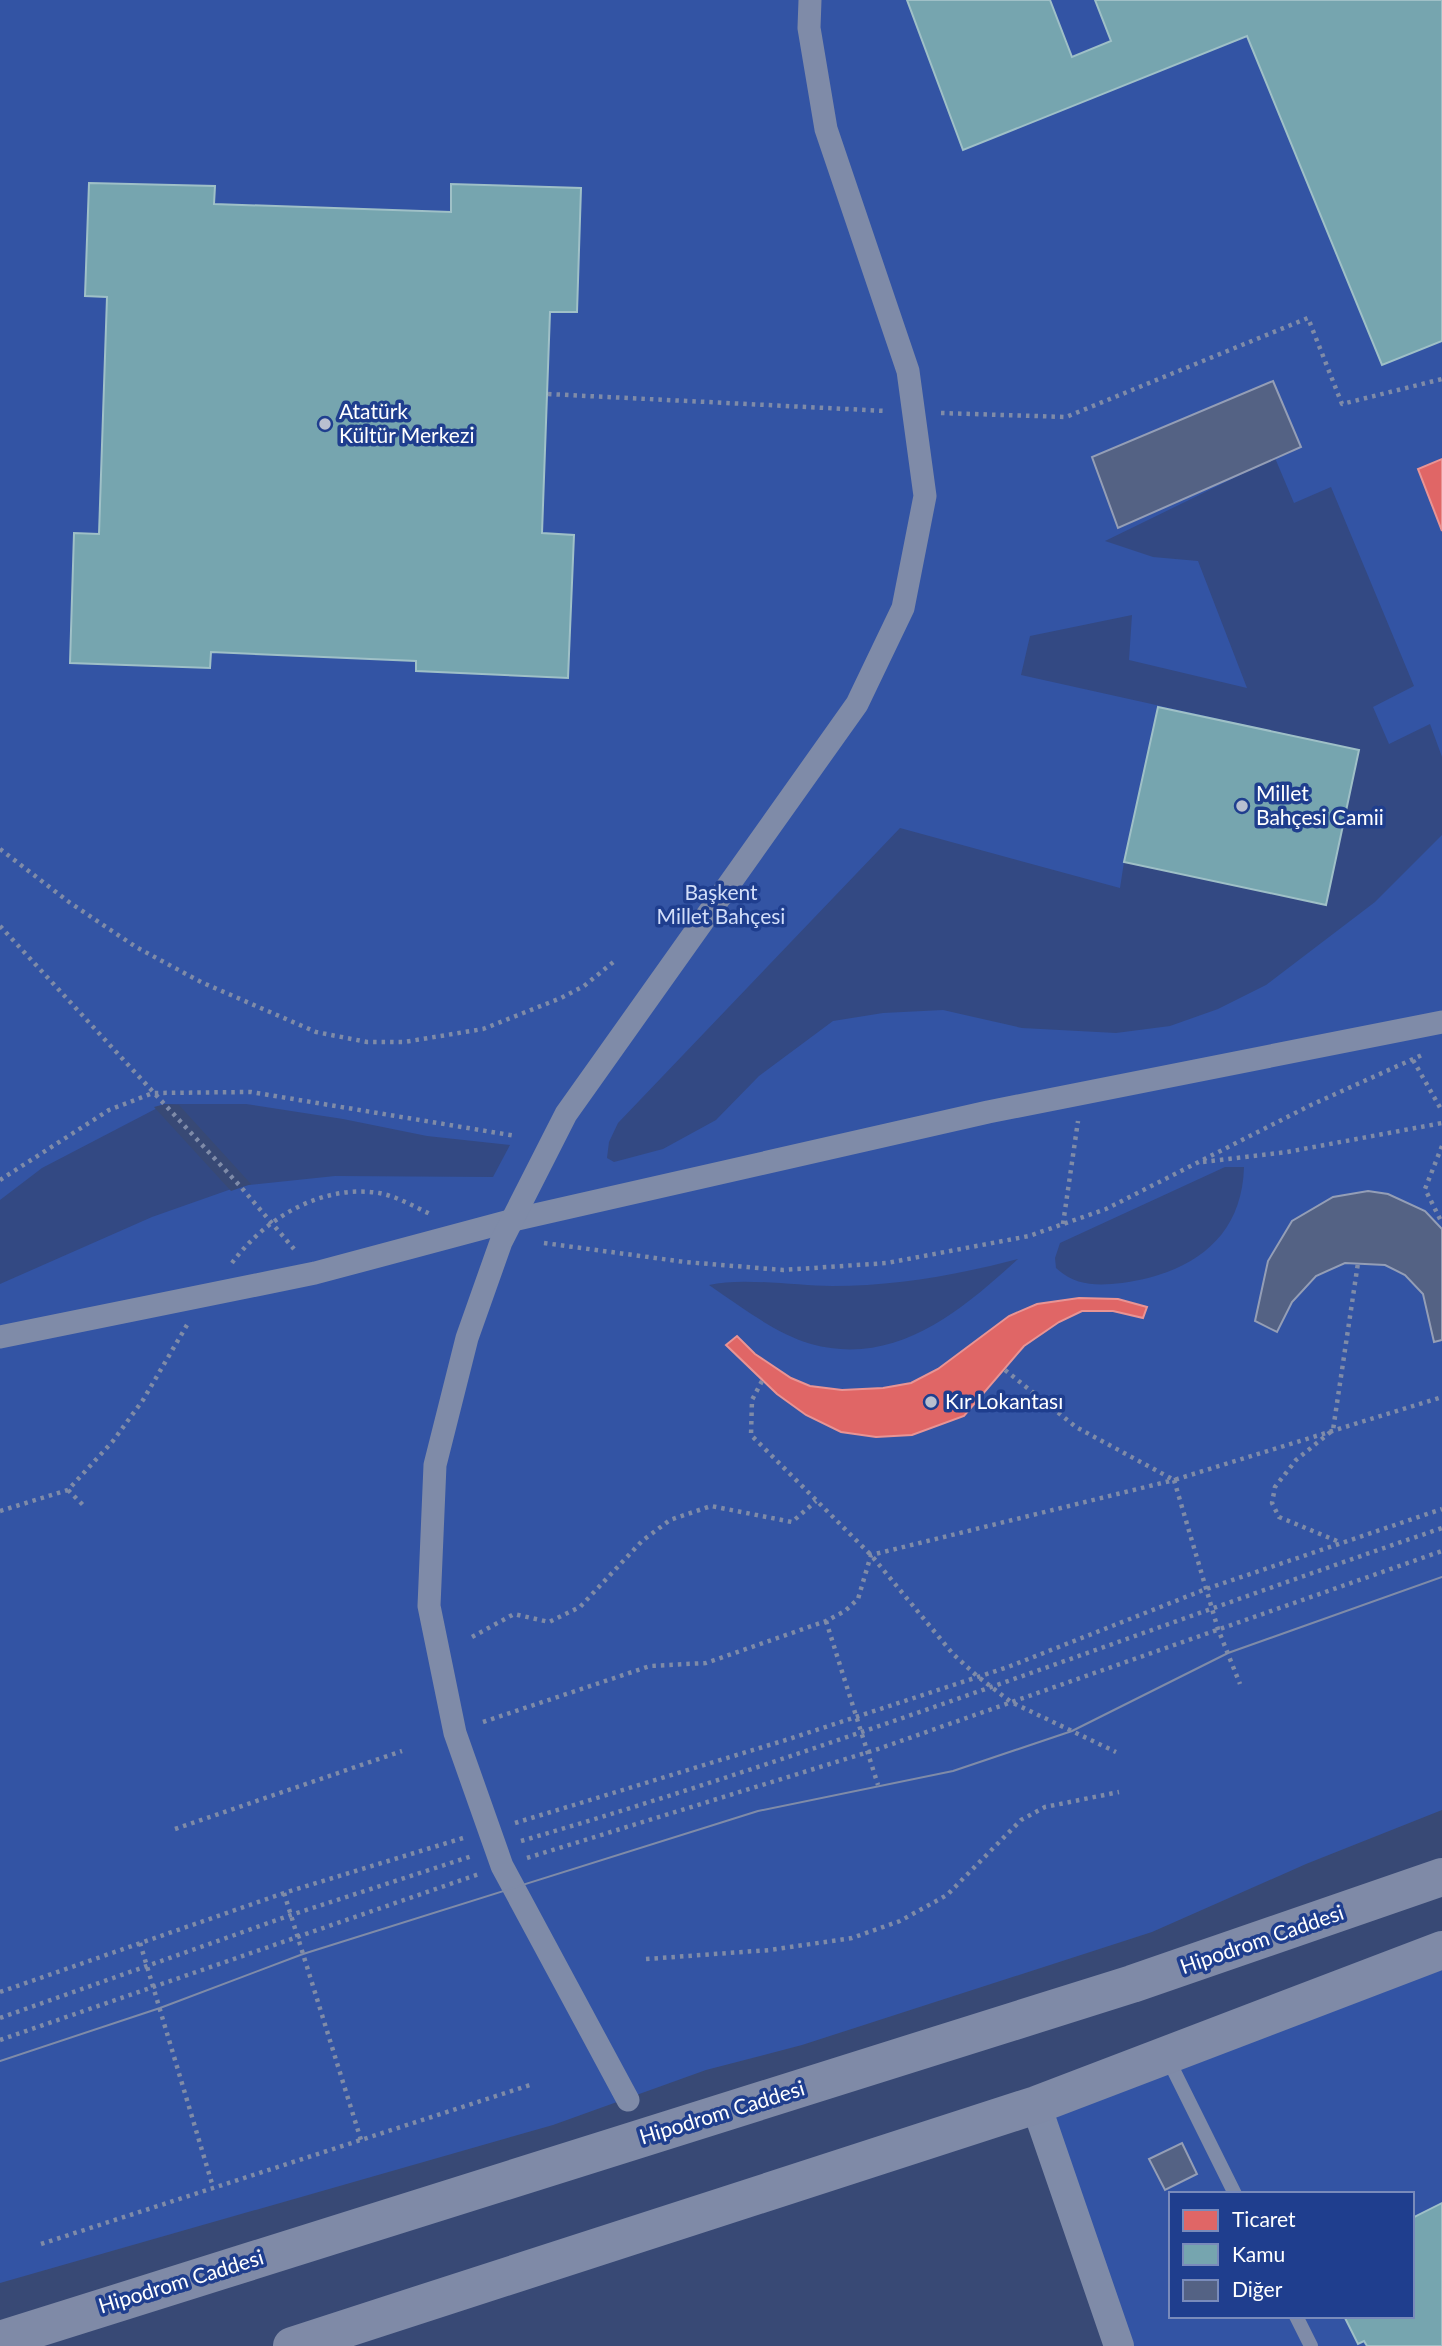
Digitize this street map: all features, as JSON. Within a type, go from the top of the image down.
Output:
[{"type":"main road","name":"Hipodrom Caddesi","points":[[0,2340],[1132,1984],[1442,1877]]},
{"type":"main road","points":[[292,2346],[1036,2105],[1442,1950]]},
{"type":"street","points":[[628,2100],[495,1849],[455,1733],[429,1606],[435,1465],[467,1338],[501,1242],[566,1114],[857,704],[903,608],[925,496],[908,371],[826,129],[809,28],[810,0]]},
{"type":"street","points":[[0,1337],[315,1273],[513,1220],[1083,1092],[1442,1022]]},
{"type":"street","points":[[1036,2105],[1119,2346]]},
{"type":"lane","points":[[1166,2055],[1234,2192]]},
{"type":"lane","points":[[1297,2318],[1311,2346]]},
{"type":"path","points":[[548,394],[1066,417],[1308,318],[1342,404],[1442,379]]},
{"type":"path","points":[[0,849],[69,902],[136,947],[201,982],[316,1032],[367,1042],[404,1042],[483,1029],[584,986],[617,959]]},
{"type":"path","points":[[0,926],[240,1186],[315,1273]]},
{"type":"path","points":[[501,1242],[532,1241],[697,1263],[783,1270],[887,1263],[942,1254],[1029,1236],[1106,1209],[1311,1105],[1432,1050]]},
{"type":"path","points":[[1413,1060],[1442,1111]]},
{"type":"path","points":[[0,1180],[109,1110],[153,1093],[251,1092],[516,1136]]},
{"type":"path","points":[[1063,1224],[1083,1092]]},
{"type":"path","points":[[1198,1162],[1287,1152],[1442,1123]]},
{"type":"path","points":[[1442,1146],[1425,1189],[1442,1223]]},
{"type":"path","points":[[228,1268],[242,1249],[270,1223],[302,1204],[360,1192],[381,1193],[465,1234]]},
{"type":"path","points":[[1339,1542],[1279,1517],[1272,1503],[1275,1487],[1291,1465],[1333,1430],[1358,1263]]},
{"type":"path","points":[[0,1511],[68,1490],[113,1441],[144,1401],[190,1320]]},
{"type":"path","points":[[1005,1370],[1076,1427],[1174,1480],[1218,1629],[1240,1684]]},
{"type":"path","points":[[762,1381],[752,1400],[751,1435],[871,1555],[953,1654],[1011,1702],[1116,1752]]},
{"type":"path","points":[[871,1555],[1174,1480],[1442,1397]]},
{"type":"path","points":[[68,1490],[85,1507]]},
{"type":"path","points":[[472,1637],[514,1614],[549,1622],[580,1606],[633,1549],[670,1520],[711,1506],[792,1522],[816,1500]]},
{"type":"path","points":[[0,2040],[298,1937],[495,1849],[856,1715],[977,1676],[1206,1589],[1442,1509]]},
{"type":"path","points":[[0,2018],[291,1915],[495,1849],[653,1803],[862,1733],[1442,1528]]},
{"type":"path","points":[[0,1992],[284,1893],[495,1849],[868,1752],[1442,1551]]},
{"type":"path","points":[[483,1722],[650,1666],[706,1663],[826,1621],[845,1611],[858,1599],[871,1555]]},
{"type":"path","points":[[826,1621],[878,1785]]},
{"type":"path","points":[[175,1829],[402,1751]]},
{"type":"path","points":[[646,1959],[770,1950],[852,1938],[900,1921],[947,1895],[1021,1820],[1045,1807],[1119,1792]]},
{"type":"path","points":[[284,1893],[361,2140]]},
{"type":"path","points":[[140,1943],[213,2187]]},
{"type":"path","points":[[41,2244],[533,2084]]},
{"type":"green space","name":"Başkent Millet Bahçesi","points":[[0,0],[1442,0],[1442,1810],[1306,1864],[1152,1932],[802,2045],[706,2070],[553,2125],[0,2283]]},
{"type":"green space","points":[[1442,1950],[1442,2346],[1119,2346],[1036,2105]]},
{"type":"shaded area","points":[[1275,458],[1294,503],[1331,487],[1414,686],[1373,707],[1389,744],[1430,724],[1442,757],[1442,835],[1375,902],[1266,985],[1218,1009],[1170,1026],[1116,1033],[1022,1028],[943,1010],[883,1013],[833,1021],[759,1076],[716,1120],[663,1149],[614,1162],[607,1158],[609,1142],[618,1123],[900,828],[1120,888],[1124,862],[1326,904],[1359,750],[1021,675],[1030,636],[1132,615],[1129,660],[1247,688],[1198,561],[1153,557],[1105,541]]},
{"type":"shaded area","points":[[165,1104],[246,1104],[343,1119],[427,1136],[510,1145],[493,1177],[335,1176],[240,1186],[152,1217],[0,1284],[0,1200],[42,1168]]},
{"type":"shaded area","points":[[1225,1167],[1244,1167],[1241,1193],[1233,1215],[1222,1234],[1189,1262],[1146,1278],[1104,1284],[1079,1281],[1056,1268],[1055,1258],[1060,1243]]},
{"type":"shaded area","points":[[1018,1259],[949,1315],[898,1341],[871,1348],[842,1349],[797,1339],[758,1318],[709,1285],[737,1282],[832,1286],[879,1284],[949,1275]]},
{"type":"pier","points":[[165,1104],[179,1105],[251,1184],[231,1191],[154,1107]]},
{"type":"building: Ticaret","points":[[1442,459],[1442,531],[1418,469]]},
{"type":"building: Ticaret","points":[[1079,1298],[1118,1299],[1147,1307],[1143,1318],[1113,1311],[1082,1311],[1059,1322],[1024,1346],[964,1416],[912,1435],[876,1437],[841,1432],[806,1415],[777,1394],[726,1345],[737,1336],[755,1354],[791,1378],[810,1386],[842,1390],[883,1388],[911,1383],[938,1369],[1009,1316],[1037,1304]]},
{"type":"building: Kamu","points":[[907,0],[1050,0],[1072,57],[1111,41],[1095,0],[1442,0],[1442,341],[1382,365],[1247,36],[963,150]]},
{"type":"building: Kamu","name":"Atatürk Kültür Merkezi","points":[[89,183],[215,186],[214,204],[451,212],[451,184],[581,188],[577,312],[550,312],[542,533],[574,535],[568,678],[416,671],[416,661],[211,652],[210,668],[70,663],[74,533],[99,534],[107,297],[85,296]]},
{"type":"building: Kamu","name":"Millet Bahçesi Camii","points":[[1158,707],[1359,750],[1326,905],[1124,862]]},
{"type":"building: Kamu","points":[[1442,2203],[1442,2346],[1367,2346],[1364,2341],[1358,2344],[1345,2318],[1414,2318],[1414,2217]]},
{"type":"building: Diğer","points":[[1273,381],[1301,447],[1118,528],[1092,457]]},
{"type":"building: Diğer","points":[[1368,1191],[1388,1194],[1425,1211],[1442,1229],[1442,1340],[1434,1342],[1423,1294],[1405,1275],[1385,1265],[1345,1263],[1316,1276],[1292,1302],[1277,1332],[1255,1321],[1268,1261],[1292,1221],[1333,1197]]},
{"type":"building: Diğer","points":[[1182,2143],[1197,2174],[1165,2190],[1149,2159]]},
{"type":"tram line","points":[[0,2061],[160,2008],[303,1954],[758,1811],[953,1771],[1072,1731],[1228,1653],[1442,1577]]},
{"type":"place","name":"Atatürk Kültür Merkezi","points":[[325,424]]},
{"type":"place","name":"Millet Bahçesi Camii","points":[[1242,806]]},
{"type":"place","name":"Kır Lokantası","points":[[931,1402]]}]
